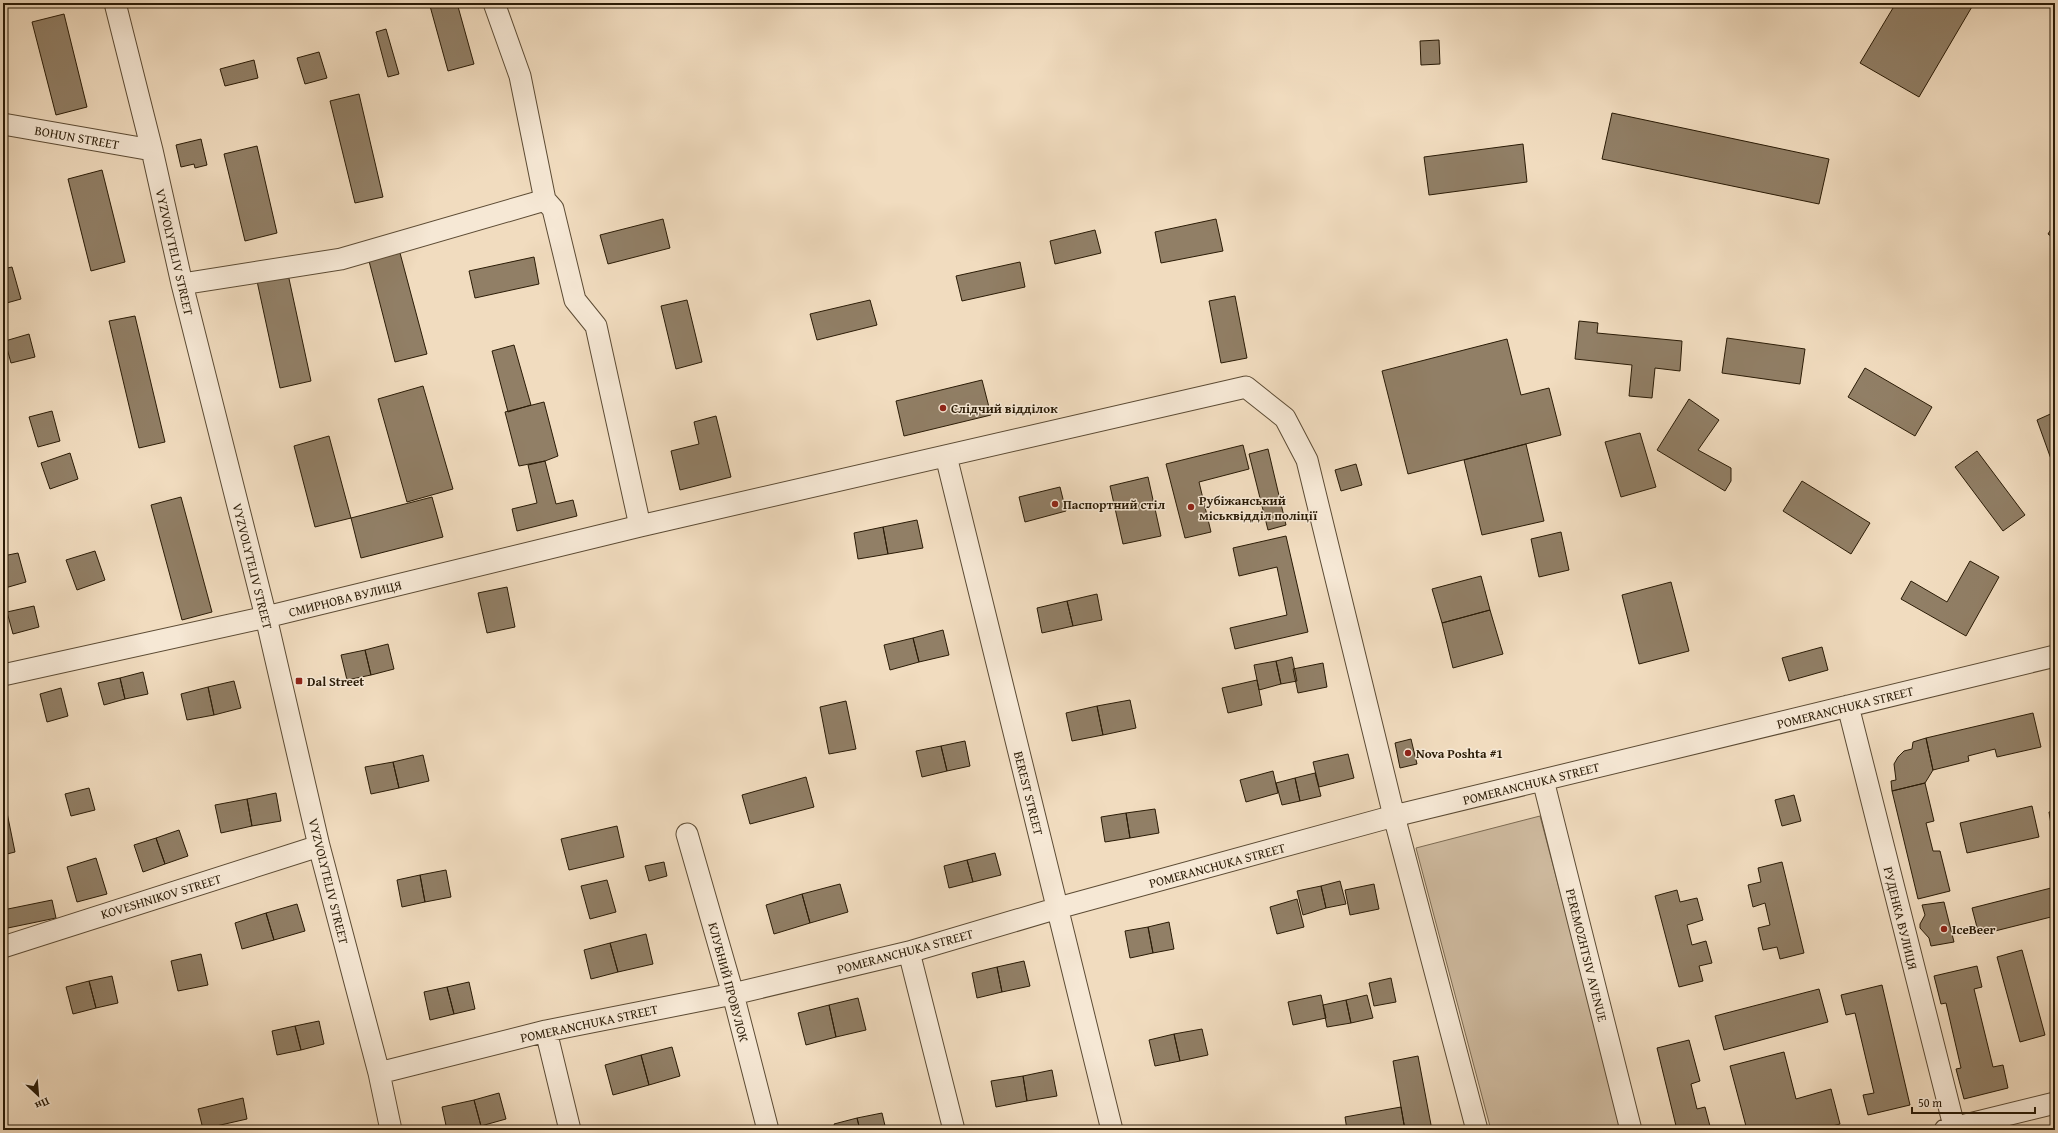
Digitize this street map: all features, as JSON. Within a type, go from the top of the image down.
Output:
[{"type":"street","name":"VYZVOLYTELIV STREET","points":[[115,3],[152,150],[182,284],[266,617],[319,846],[379,1073],[391,1130]]},
{"type":"street","points":[[494,3],[520,76],[545,200],[552,209],[575,300],[596,326],[640,526]]},
{"type":"street","name":"BOHUN STREET","points":[[3,124],[152,150]]},
{"type":"street","points":[[182,284],[341,259],[545,200]]},
{"type":"street","name":"СМИРНОВА ВУЛИЦЯ","points":[[3,675],[266,617],[640,526],[1246,387],[1285,418],[1307,460],[1394,816]]},
{"type":"street","name":"BEREST STREET","points":[[946,456],[1112,1130]]},
{"type":"street","name":"POMERANCHUKA STREET","points":[[379,1073],[546,1031],[733,994],[909,952],[1058,908],[1394,816],[2055,656]]},
{"type":"street","name":"РУДЕНКА ВУЛИЦЯ","points":[[1848,706],[1952,1129]]},
{"type":"street","name":"PEREMOZHTSIV AVENUE","points":[[1543,780],[1631,1130]]},
{"type":"street","points":[[1394,816],[1477,1130]]},
{"type":"street","name":"КЛУБНИЙ ПРОВУЛОК","points":[[687,834],[733,994],[768,1130]]},
{"type":"street","name":"KOVESHNIKOV STREET","points":[[3,947],[319,846]]},
{"type":"street","points":[[909,952],[954,1130]]},
{"type":"street","points":[[546,1031],[570,1130]]},
{"type":"street","points":[[1952,1129],[2055,1103]]},
{"type":"shaded area","points":[[1540,816],[1623,1130],[1491,1130],[1416,848]]},
{"type":"building","points":[[442,3],[457,3],[474,64],[448,71],[430,6]]},
{"type":"building","points":[[1896,3],[1993,3],[1991,6],[1973,5],[1919,97],[1860,63]]},
{"type":"building","points":[[64,14],[87,107],[56,115],[32,22]]},
{"type":"building","points":[[386,29],[399,74],[388,77],[376,32]]},
{"type":"building","points":[[1439,40],[1440,64],[1421,65],[1420,41]]},
{"type":"building","points":[[319,52],[327,78],[305,84],[297,58]]},
{"type":"building","points":[[254,60],[258,78],[225,86],[220,69]]},
{"type":"building","points":[[359,94],[383,197],[355,203],[330,101]]},
{"type":"building","points":[[1612,113],[1829,159],[1819,204],[1602,159]]},
{"type":"building","points":[[201,139],[207,165],[195,168],[194,164],[181,167],[176,145]]},
{"type":"building","points":[[1523,144],[1527,182],[1429,195],[1424,157]]},
{"type":"building","points":[[257,146],[277,233],[245,241],[224,154]]},
{"type":"building","points":[[102,170],[125,262],[91,271],[68,179]]},
{"type":"building","points":[[663,219],[670,248],[608,264],[600,235]]},
{"type":"building","points":[[1216,219],[1223,251],[1161,263],[1155,232]]},
{"type":"building","points":[[2055,223],[2055,239],[2048,234]]},
{"type":"building","points":[[1095,230],[1101,253],[1055,264],[1050,241]]},
{"type":"building","points":[[400,253],[427,354],[395,362],[369,261]]},
{"type":"building","points":[[534,257],[539,284],[475,298],[469,271]]},
{"type":"building","points":[[1020,262],[1025,287],[962,301],[956,276]]},
{"type":"building","points":[[12,267],[21,299],[3,304],[3,269]]},
{"type":"building","points":[[288,274],[311,381],[280,388],[257,281]]},
{"type":"building","points":[[1235,296],[1247,358],[1221,363],[1209,301]]},
{"type":"building","points":[[687,300],[702,362],[676,369],[661,306]]},
{"type":"building","points":[[870,300],[877,325],[817,340],[810,314]]},
{"type":"building","points":[[135,316],[165,442],[139,448],[109,321]]},
{"type":"building","points":[[1579,321],[1598,323],[1597,333],[1682,341],[1680,371],[1655,368],[1652,398],[1629,396],[1632,365],[1575,359]]},
{"type":"building","points":[[29,334],[35,357],[11,363],[5,341]]},
{"type":"building","points":[[1727,338],[1805,349],[1800,384],[1722,373]]},
{"type":"building","points":[[1507,339],[1521,395],[1549,388],[1561,435],[1408,474],[1382,371]]},
{"type":"building","points":[[514,345],[531,405],[508,412],[492,351]]},
{"type":"building","points":[[1865,368],[1932,407],[1915,436],[1848,397]]},
{"type":"building","name":"Слідчий відділок","points":[[982,380],[991,415],[904,436],[896,401]]},
{"type":"building","points":[[423,386],[453,489],[407,502],[378,399]]},
{"type":"building","points":[[1689,399],[1719,420],[1698,450],[1731,468],[1731,481],[1725,491],[1657,450]]},
{"type":"building","points":[[544,402],[558,456],[545,461],[519,466],[505,412]]},
{"type":"building","points":[[52,411],[60,441],[38,447],[29,417]]},
{"type":"building","points":[[2055,412],[2055,458],[2051,459],[2037,420]]},
{"type":"building","points":[[716,416],[731,477],[680,490],[671,451],[699,444],[694,422]]},
{"type":"building","points":[[1640,433],[1656,487],[1621,497],[1605,442]]},
{"type":"building","points":[[329,436],[351,518],[315,527],[294,446]]},
{"type":"building","points":[[1526,444],[1544,521],[1482,535],[1464,460]]},
{"type":"building","name":"Рубіжанський міськвідділ поліції","points":[[1243,445],[1249,469],[1199,482],[1211,532],[1185,538],[1166,464]]},
{"type":"building","points":[[1268,449],[1286,525],[1268,530],[1249,454]]},
{"type":"building","points":[[1977,451],[2025,515],[2003,531],[1955,467]]},
{"type":"building","points":[[70,453],[78,479],[50,489],[41,463]]},
{"type":"building","points":[[545,461],[556,504],[573,500],[577,516],[517,531],[512,509],[537,503],[528,465]]},
{"type":"building","points":[[1356,464],[1362,485],[1341,491],[1335,470]]},
{"type":"building","points":[[1148,477],[1161,536],[1123,544],[1110,486]]},
{"type":"building","points":[[1802,481],[1870,523],[1851,554],[1783,511]]},
{"type":"building","points":[[1060,487],[1066,511],[1025,522],[1019,497]]},
{"type":"building","points":[[181,497],[212,612],[182,620],[151,505]]},
{"type":"building","points":[[432,497],[443,537],[361,558],[351,518]]},
{"type":"building","points":[[917,520],[923,548],[888,554],[883,527]]},
{"type":"building","points":[[883,527],[888,554],[858,559],[854,533]]},
{"type":"building","points":[[1561,532],[1569,570],[1539,577],[1531,539]]},
{"type":"building","points":[[1286,536],[1308,632],[1235,649],[1230,628],[1287,615],[1277,567],[1239,576],[1233,548]]},
{"type":"building","points":[[95,551],[105,580],[77,590],[66,560]]},
{"type":"building","points":[[18,553],[26,582],[5,588],[3,580],[3,556]]},
{"type":"building","points":[[1970,561],[1999,577],[1966,636],[1901,599],[1911,581],[1947,602]]},
{"type":"building","points":[[1481,576],[1490,610],[1442,623],[1432,589]]},
{"type":"building","points":[[1671,582],[1689,651],[1639,664],[1622,595]]},
{"type":"building","points":[[507,587],[515,627],[487,633],[478,593]]},
{"type":"building","points":[[1097,594],[1102,620],[1073,626],[1067,601]]},
{"type":"building","points":[[1067,601],[1073,626],[1042,633],[1037,608]]},
{"type":"building","points":[[34,606],[39,627],[13,634],[7,612]]},
{"type":"building","points":[[1490,610],[1503,654],[1453,668],[1442,623]]},
{"type":"building","points":[[943,630],[949,655],[919,662],[913,638]]},
{"type":"building","points":[[913,638],[919,662],[890,670],[884,645]]},
{"type":"building","points":[[388,644],[394,669],[371,675],[365,650]]},
{"type":"building","points":[[1822,647],[1828,670],[1789,681],[1782,658]]},
{"type":"building","points":[[365,650],[371,675],[347,680],[341,655]]},
{"type":"building","points":[[1292,657],[1297,681],[1281,684],[1276,661]]},
{"type":"building","points":[[1276,661],[1281,684],[1259,690],[1254,665]]},
{"type":"building","points":[[1323,663],[1327,687],[1298,693],[1293,669]]},
{"type":"building","points":[[143,672],[148,694],[125,699],[120,678]]},
{"type":"building","points":[[120,678],[125,699],[104,705],[98,683]]},
{"type":"building","points":[[1257,680],[1262,705],[1228,713],[1222,688]]},
{"type":"building","points":[[234,681],[241,708],[214,715],[208,687]]},
{"type":"building","points":[[208,687],[214,715],[187,720],[181,694]]},
{"type":"building","points":[[61,688],[68,716],[47,722],[40,694]]},
{"type":"building","points":[[1130,700],[1136,728],[1103,735],[1097,706]]},
{"type":"building","points":[[846,701],[856,749],[829,754],[820,707]]},
{"type":"building","points":[[1097,706],[1103,735],[1072,741],[1066,713]]},
{"type":"building","points":[[2033,713],[2041,747],[1997,757],[1995,749],[1968,756],[1969,761],[1933,770],[1926,738]]},
{"type":"building","points":[[1926,738],[1933,770],[1925,783],[1892,791],[1891,781],[1896,780],[1894,764],[1898,757],[1904,751],[1912,749],[1913,742]]},
{"type":"building","points":[[1411,739],[1417,764],[1400,768],[1395,743]]},
{"type":"building","points":[[965,741],[970,766],[947,771],[941,746]]},
{"type":"building","points":[[941,746],[947,771],[922,777],[916,751]]},
{"type":"building","points":[[1348,754],[1354,778],[1319,787],[1313,762]]},
{"type":"building","points":[[423,755],[429,781],[399,788],[393,762]]},
{"type":"building","points":[[393,762],[399,788],[371,794],[365,767]]},
{"type":"building","points":[[1273,771],[1278,793],[1246,802],[1240,780]]},
{"type":"building","points":[[1315,773],[1321,796],[1300,801],[1295,778]]},
{"type":"building","points":[[806,777],[814,807],[750,824],[742,795]]},
{"type":"building","points":[[1295,778],[1300,801],[1282,805],[1276,783]]},
{"type":"building","points":[[1925,783],[1934,821],[1926,823],[1933,851],[1940,851],[1950,891],[1918,899],[1892,791]]},
{"type":"building","points":[[89,788],[95,810],[71,816],[65,794]]},
{"type":"building","points":[[3,793],[15,852],[3,855]]},
{"type":"building","points":[[276,793],[281,821],[252,826],[247,799]]},
{"type":"building","points":[[1794,795],[1801,821],[1782,826],[1775,800]]},
{"type":"building","points":[[247,799],[252,826],[221,833],[215,805]]},
{"type":"building","points":[[2032,806],[2039,837],[1967,853],[1960,823]]},
{"type":"building","points":[[1155,809],[1159,833],[1130,838],[1126,813]]},
{"type":"building","points":[[2055,811],[2055,849],[2049,812]]},
{"type":"building","points":[[1126,813],[1130,838],[1105,842],[1101,817]]},
{"type":"building","points":[[617,826],[624,857],[569,870],[561,839]]},
{"type":"building","points":[[179,830],[188,856],[165,864],[156,838]]},
{"type":"building","points":[[156,838],[165,864],[143,872],[134,845]]},
{"type":"building","points":[[995,853],[1001,875],[973,882],[967,860]]},
{"type":"building","points":[[96,858],[107,894],[77,902],[67,867]]},
{"type":"building","points":[[967,860],[973,882],[949,888],[944,866]]},
{"type":"building","points":[[664,862],[667,876],[649,881],[645,866]]},
{"type":"building","points":[[1782,862],[1804,953],[1780,959],[1777,947],[1763,950],[1758,928],[1770,925],[1765,903],[1753,907],[1748,885],[1761,882],[1758,868]]},
{"type":"building","points":[[446,870],[451,897],[425,902],[420,875]]},
{"type":"building","points":[[420,875],[425,902],[402,907],[397,880]]},
{"type":"building","points":[[607,880],[616,912],[590,919],[581,886]]},
{"type":"building","points":[[1340,881],[1346,904],[1326,908],[1321,886]]},
{"type":"building","points":[[840,884],[848,912],[810,923],[802,894]]},
{"type":"building","points":[[1374,884],[1379,909],[1350,915],[1345,890]]},
{"type":"building","points":[[1321,886],[1326,908],[1303,915],[1297,891]]},
{"type":"building","points":[[2055,887],[2055,916],[1979,935],[1972,908]]},
{"type":"building","points":[[1677,890],[1680,902],[1697,898],[1703,920],[1687,925],[1692,945],[1706,941],[1712,963],[1699,966],[1703,981],[1679,987],[1655,896]]},
{"type":"building","points":[[802,894],[810,923],[774,934],[766,905]]},
{"type":"building","points":[[1297,899],[1304,927],[1277,934],[1270,907]]},
{"type":"building","points":[[52,900],[56,918],[3,929],[3,910]]},
{"type":"building","points":[[1944,902],[1954,942],[1931,946],[1929,938],[1920,928],[1920,924],[1925,915],[1922,905]]},
{"type":"building","points":[[297,904],[305,931],[274,940],[266,913]]},
{"type":"building","points":[[266,913],[274,940],[242,949],[235,923]]},
{"type":"building","points":[[1169,922],[1174,949],[1153,953],[1148,927]]},
{"type":"building","points":[[1148,927],[1153,953],[1130,958],[1125,931]]},
{"type":"building","points":[[646,934],[653,964],[618,972],[610,943]]},
{"type":"building","points":[[610,943],[618,972],[591,979],[584,950]]},
{"type":"building","points":[[2022,950],[2045,1035],[2020,1042],[1997,957]]},
{"type":"building","points":[[201,954],[208,985],[178,991],[171,961]]},
{"type":"building","points":[[1024,961],[1030,986],[1002,992],[997,967]]},
{"type":"building","points":[[1977,966],[1982,987],[1974,989],[1993,1067],[2003,1065],[2008,1088],[1964,1099],[1956,1069],[1961,1068],[1946,1003],[1941,1004],[1934,976]]},
{"type":"building","points":[[997,967],[1002,992],[977,998],[972,973]]},
{"type":"building","points":[[112,976],[118,1003],[96,1008],[89,981]]},
{"type":"building","points":[[1391,978],[1396,1002],[1374,1006],[1369,983]]},
{"type":"building","points":[[89,981],[96,1008],[73,1014],[66,987]]},
{"type":"building","points":[[469,982],[475,1009],[454,1014],[447,987]]},
{"type":"building","points":[[1882,985],[1910,1105],[1868,1115],[1863,1095],[1874,1093],[1855,1013],[1846,1015],[1841,995]]},
{"type":"building","points":[[447,987],[454,1014],[430,1020],[424,992]]},
{"type":"building","points":[[1819,989],[1828,1022],[1724,1050],[1715,1016]]},
{"type":"building","points":[[1321,995],[1326,1018],[1293,1025],[1288,1002]]},
{"type":"building","points":[[1367,995],[1373,1018],[1351,1023],[1346,1000]]},
{"type":"building","points":[[858,998],[866,1030],[836,1037],[829,1005]]},
{"type":"building","points":[[1346,1000],[1351,1023],[1327,1027],[1323,1005]]},
{"type":"building","points":[[829,1005],[836,1037],[806,1045],[798,1013]]},
{"type":"building","points":[[319,1021],[324,1044],[301,1050],[295,1026]]},
{"type":"building","points":[[295,1026],[301,1050],[277,1055],[272,1031]]},
{"type":"building","points":[[1202,1029],[1208,1055],[1180,1061],[1174,1034]]},
{"type":"building","points":[[1174,1034],[1180,1061],[1155,1066],[1149,1040]]},
{"type":"building","points":[[1689,1040],[1700,1081],[1691,1084],[1697,1109],[1705,1107],[1711,1130],[1677,1130],[1657,1048]]},
{"type":"building","points":[[672,1047],[680,1076],[649,1085],[641,1055]]},
{"type":"building","points":[[1784,1052],[1796,1099],[1831,1089],[1840,1124],[1817,1130],[1747,1130],[1730,1066]]},
{"type":"building","points":[[641,1055],[649,1085],[613,1095],[605,1065]]},
{"type":"building","points":[[1418,1056],[1432,1130],[1405,1130],[1393,1061]]},
{"type":"building","points":[[1052,1070],[1057,1096],[1027,1101],[1023,1076]]},
{"type":"building","points":[[1023,1076],[1027,1101],[996,1107],[991,1081]]},
{"type":"building","points":[[499,1093],[506,1119],[481,1126],[474,1100]]},
{"type":"building","points":[[243,1098],[247,1119],[203,1129],[198,1109]]},
{"type":"building","points":[[474,1100],[481,1126],[464,1130],[447,1130],[442,1107]]},
{"type":"building","points":[[1401,1107],[1405,1130],[1347,1130],[1345,1117]]},
{"type":"building","points":[[882,1113],[886,1130],[860,1130],[857,1118]]},
{"type":"building","points":[[857,1118],[860,1130],[836,1130],[834,1124]]},
{"type":"place","name":"Слідчий відділок","points":[[943,408]]},
{"type":"place","name":"Паспортний стіл","points":[[1055,504]]},
{"type":"place","name":"Рубіжанський міськвідділ поліції","points":[[1191,507]]},
{"type":"place","name":"Dal Street","points":[[299,681]]},
{"type":"place","name":"Nova Poshta #1","points":[[1408,753]]},
{"type":"place","name":"IceBeer","points":[[1944,929]]}]
